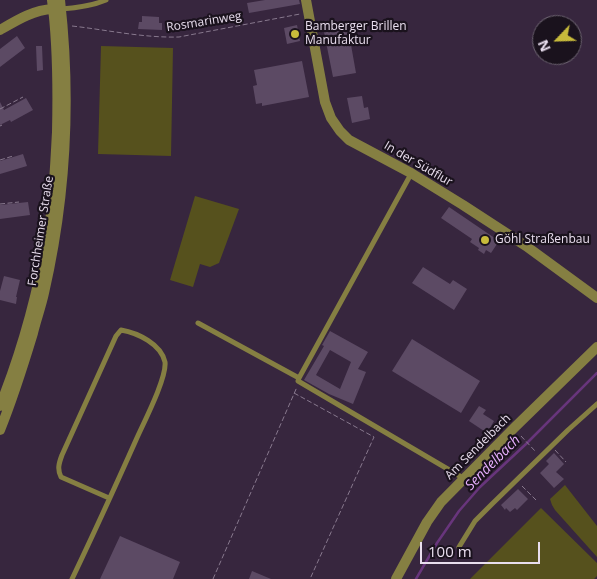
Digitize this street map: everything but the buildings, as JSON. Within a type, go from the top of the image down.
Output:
[{"type":"street","name":"In der Südflur","points":[[306,0],[325,102],[331,118],[340,131],[349,140],[411,173],[463,205],[526,246],[597,298]]},
{"type":"street","points":[[0,30],[30,14],[57,4]]},
{"type":"street","name":"Forchheimer Straße","points":[[0,406],[29,321],[48,233],[54,178],[57,104],[57,4]]},
{"type":"street","name":"Forchheimer Straße","points":[[0,430],[28,351],[44,294],[58,215],[63,176],[66,123],[66,66],[57,4]]},
{"type":"street","name":"Am Sendelbach","points":[[396,579],[427,522],[441,502],[463,478],[597,348]]},
{"type":"lane","points":[[57,4],[81,7],[106,0]]},
{"type":"lane","points":[[299,380],[411,173]]},
{"type":"lane","points":[[198,323],[299,380],[463,478]]},
{"type":"lane","points":[[72,579],[152,405],[164,374],[165,363],[161,352],[152,343],[122,330],[116,336],[59,462],[58,471],[61,477],[109,498]]},
{"type":"lane","points":[[459,547],[475,521],[551,446],[597,404]]},
{"type":"path","name":"Rosmarinweg","points":[[72,26],[127,34],[178,37],[308,12]]},
{"type":"path","points":[[0,109],[23,96]]},
{"type":"path","points":[[0,160],[13,156]]},
{"type":"path","points":[[0,204],[19,202]]},
{"type":"path","points":[[212,579],[299,380]]},
{"type":"path","points":[[294,393],[374,437],[310,579]]},
{"type":"path","points":[[520,435],[533,448]]},
{"type":"path","points":[[551,446],[566,462]]},
{"type":"path","points":[[516,480],[536,500]]},
{"type":"shaded area","points":[[101,46],[173,48],[171,156],[98,154]]},
{"type":"shaded area","points":[[195,196],[239,209],[219,263],[210,267],[200,264],[193,287],[170,280]]},
{"type":"shaded area","points":[[565,485],[597,526],[597,557],[552,505],[550,499]]},
{"type":"shaded area","points":[[541,508],[597,563],[597,576],[594,579],[470,579]]},
{"type":"waterway","name":"Sendelbach","points":[[416,579],[459,511],[480,487],[597,373]]},
{"type":"place","name":"Bamberger Brillen Manufaktur","points":[[295,34]]},
{"type":"place","name":"Göhl Straßenbau","points":[[485,240]]}]
